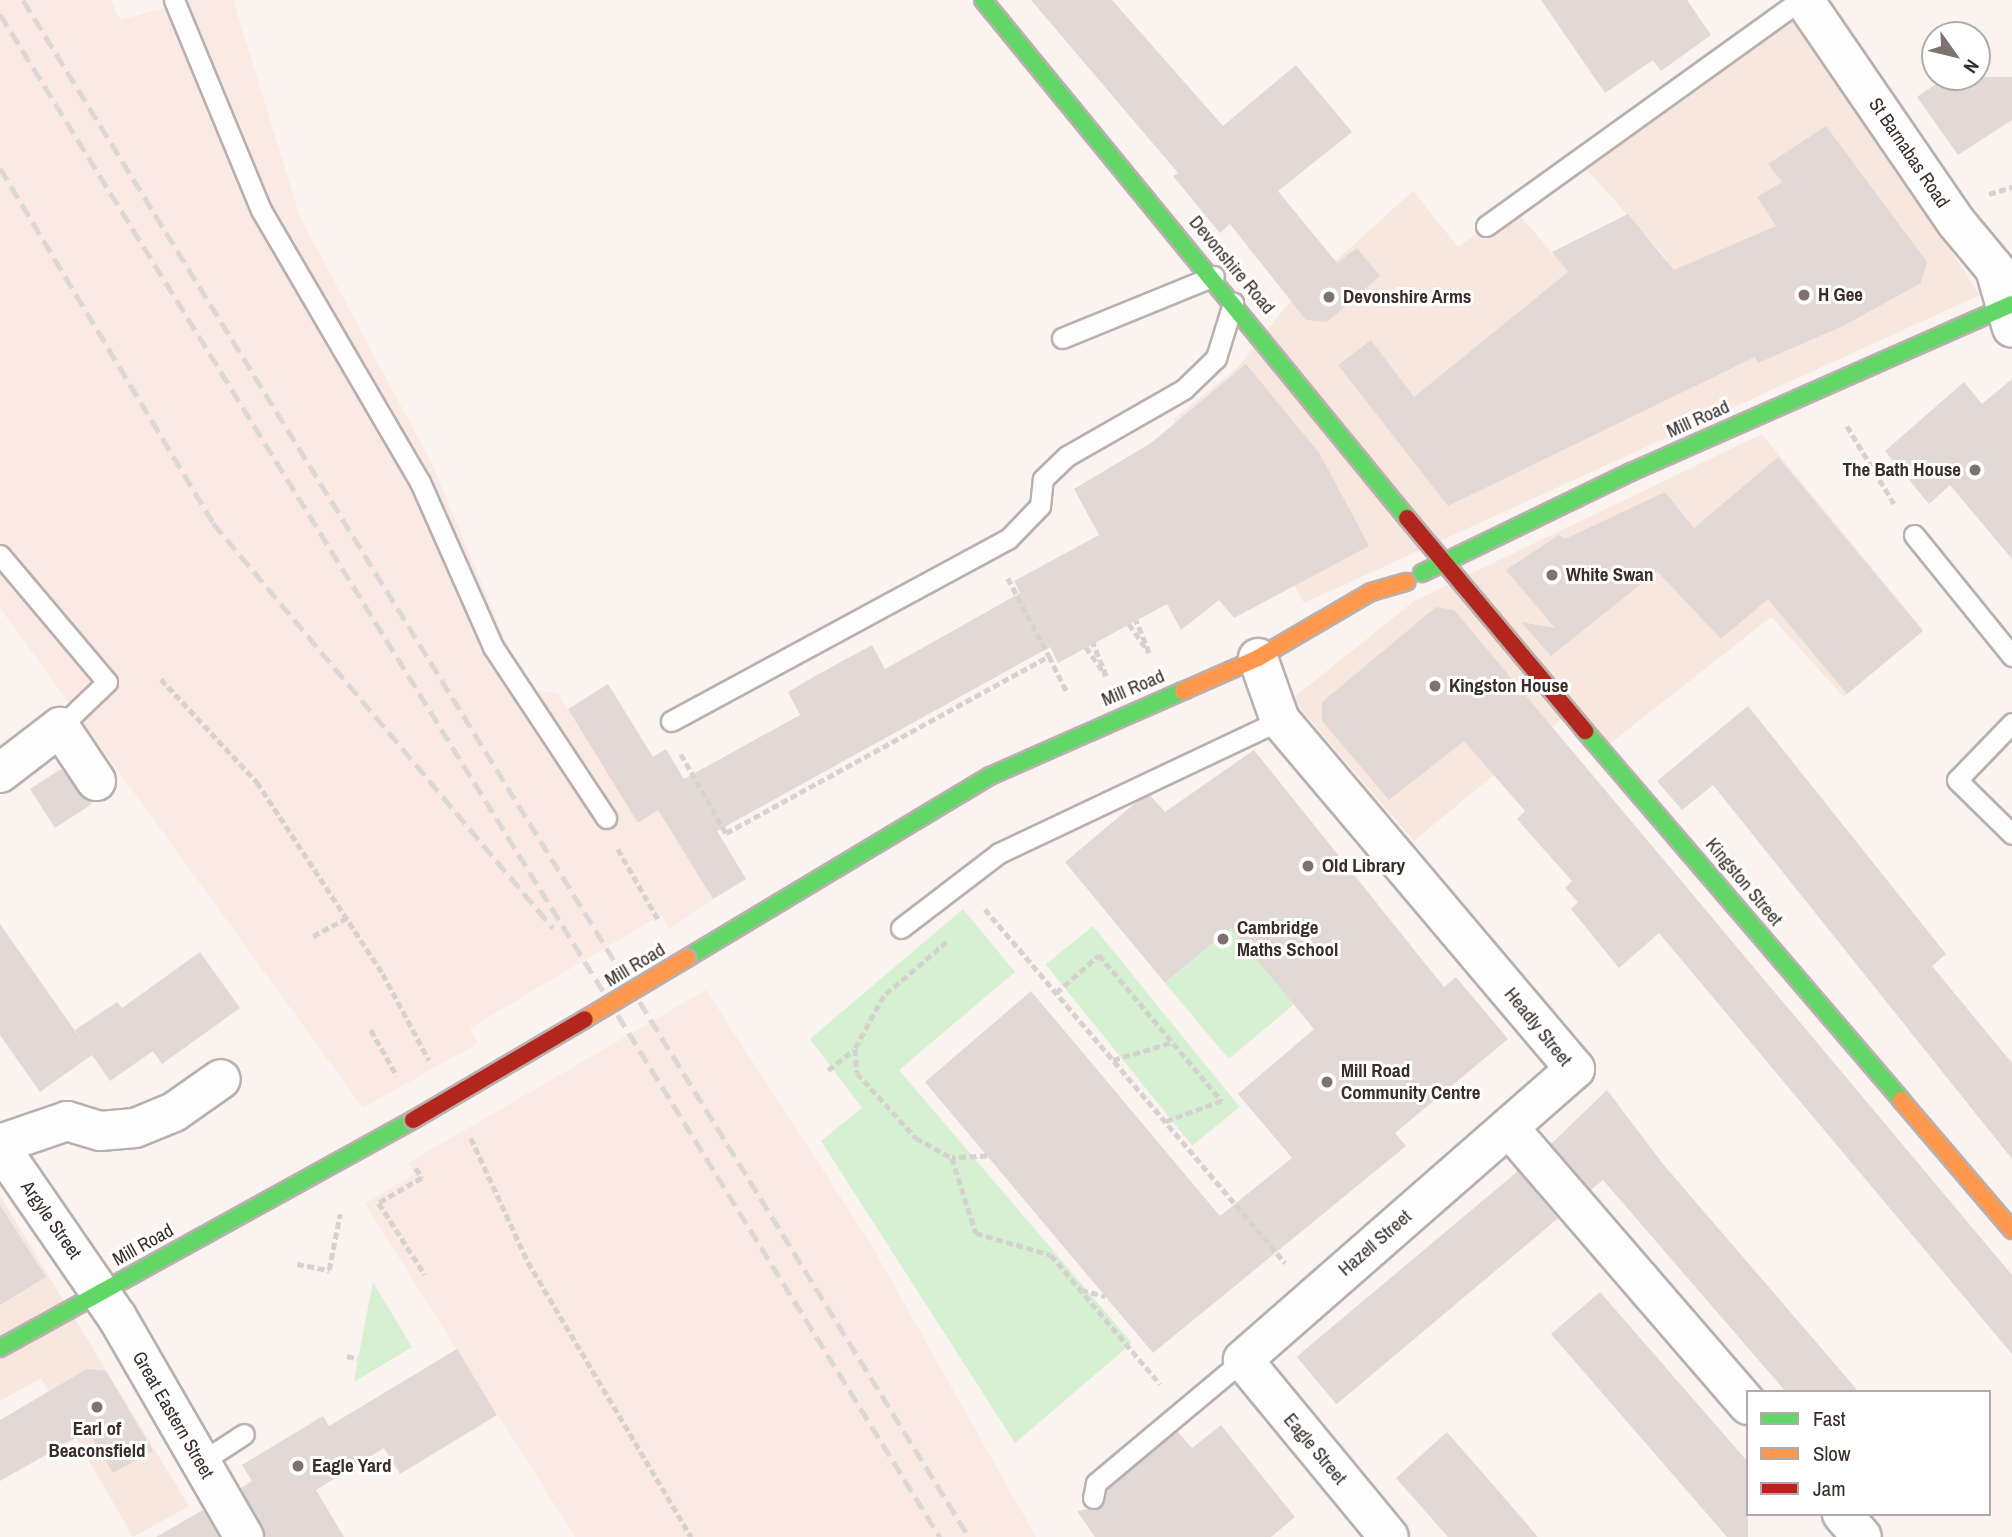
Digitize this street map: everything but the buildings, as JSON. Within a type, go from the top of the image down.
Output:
[{"type":"street","name":"Devonshire Road","points":[[983,0],[1234,299],[1444,561]]},
{"type":"street","name":"St Barnabas Road","points":[[1803,0],[1931,186],[1995,269],[2009,313]]},
{"type":"street","name":"Mill Road","points":[[0,1348],[417,1118],[990,776],[1258,658],[1301,637],[1371,592],[1407,582],[1444,561],[1823,387],[2009,313]]},
{"type":"street","name":"Kingston Street","points":[[1444,561],[2012,1230]]},
{"type":"street","name":"Headly Street","points":[[1258,658],[1280,720],[1575,1069],[1509,1128]]},
{"type":"street","points":[[0,773],[60,727],[96,781]]},
{"type":"street","name":"Argyle Street","points":[[101,1293],[0,1145],[67,1121],[100,1131],[135,1128],[179,1119],[221,1079]]},
{"type":"street","points":[[1509,1128],[1746,1403]]},
{"type":"street","name":"Hazell Street","points":[[1243,1360],[1509,1128]]},
{"type":"street","name":"Great Eastern Street","points":[[101,1293],[244,1537]]},
{"type":"street","name":"Eagle Street","points":[[1243,1360],[1389,1537]]},
{"type":"street","points":[[1844,1516],[1862,1537]]},
{"type":"lane","points":[[174,0],[261,209],[421,482],[493,647],[606,818]]},
{"type":"lane","points":[[1486,226],[1803,0]]},
{"type":"lane","points":[[1062,338],[1213,276]]},
{"type":"lane","points":[[671,721],[1008,539],[1040,506],[1044,479],[1067,456],[1184,389],[1216,358],[1234,299]]},
{"type":"lane","points":[[1914,535],[2012,656]]},
{"type":"lane","points":[[0,555],[107,682],[60,727]]},
{"type":"lane","points":[[901,928],[999,853],[1280,720]]},
{"type":"lane","points":[[2012,723],[1957,780],[2012,834]]},
{"type":"lane","points":[[1093,1498],[1096,1483],[1243,1360]]},
{"type":"lane","points":[[201,1462],[244,1434]]},
{"type":"path","points":[[1823,387],[1914,535]]},
{"type":"path","points":[[1003,570],[1067,695],[1077,690]]},
{"type":"path","points":[[1129,624],[1149,653],[1136,620]]},
{"type":"path","points":[[1093,643],[1106,676]]},
{"type":"path","points":[[1086,647],[1106,676]]},
{"type":"path","points":[[690,742],[678,749],[726,833],[1049,656]]},
{"type":"path","points":[[1097,681],[1106,676]]},
{"type":"path","points":[[615,843],[658,917]]},
{"type":"path","points":[[975,918],[985,909],[1314,1296]]},
{"type":"path","points":[[313,936],[347,918]]},
{"type":"path","points":[[828,1070],[855,1049],[884,996],[955,935]]},
{"type":"path","points":[[1056,993],[1099,955],[1222,1101],[1165,1122]]},
{"type":"path","points":[[371,1030],[417,1118]]},
{"type":"path","points":[[1113,1060],[1173,1042]]},
{"type":"path","points":[[855,1049],[857,1073],[916,1138],[952,1158],[987,1156]]},
{"type":"path","points":[[952,1158],[976,1233],[1051,1255],[1182,1409]]},
{"type":"path","points":[[412,1161],[422,1178],[379,1203],[425,1275]]},
{"type":"path","points":[[297,1264],[329,1270],[340,1213]]},
{"type":"path","points":[[1081,1289],[1105,1296]]},
{"type":"path","points":[[347,1356],[358,1359]]},
{"type":"shaded area","points":[[0,0],[111,0],[120,20],[192,0],[233,0],[300,217],[432,464],[506,642],[532,690],[558,693],[638,822],[658,810],[713,899],[670,929],[661,915],[470,1028],[478,1043],[363,1108],[0,608]]},
{"type":"shaded area","points":[[1793,12],[1980,295],[1304,603],[1268,537],[1174,419],[1239,366],[1288,304],[1413,191],[1458,247],[1513,207],[1588,295],[1668,260],[1579,161]]},
{"type":"shaded area","points":[[1762,434],[1923,630],[1844,697],[1771,617],[1603,749],[1570,712],[1414,841],[1292,699],[1414,601]]},
{"type":"shaded area","points":[[706,990],[869,1241],[1036,1537],[575,1537],[365,1204],[414,1174],[408,1163]]},
{"type":"shaded area","points":[[0,1196],[189,1506],[133,1537],[41,1378],[0,1401]]},
{"type":"green space","points":[[963,909],[1015,972],[899,1070],[1132,1343],[1015,1443],[821,1141],[862,1108],[810,1039]]},
{"type":"green space","points":[[1093,926],[1240,1107],[1192,1145],[1046,964]]},
{"type":"green space","points":[[1231,928],[1295,1004],[1229,1059],[1165,983]]},
{"type":"green space","points":[[373,1282],[412,1347],[354,1382],[358,1359]]},
{"type":"railway","points":[[23,0],[969,1537]]},
{"type":"railway","points":[[0,14],[940,1537]]},
{"type":"railway","points":[[0,168],[213,523],[553,928]]},
{"type":"traffic: fast","points":[[983,0],[1407,518]]},
{"type":"traffic: fast","points":[[1422,573],[1631,472],[2012,304]]},
{"type":"traffic: fast","points":[[687,958],[990,776],[1183,691]]},
{"type":"traffic: fast","points":[[1585,731],[1901,1100]]},
{"type":"traffic: fast","points":[[0,1348],[413,1120]]},
{"type":"traffic: slow","points":[[1183,691],[1258,658],[1371,592],[1407,582]]},
{"type":"traffic: slow","points":[[585,1019],[687,958]]},
{"type":"traffic: slow","points":[[1901,1100],[2012,1230]]},
{"type":"traffic: jam","points":[[1407,518],[1585,731]]},
{"type":"traffic: jam","points":[[413,1120],[585,1019]]},
{"type":"place","name":"H Gee","points":[[1804,295]]},
{"type":"place","name":"Devonshire Arms","points":[[1329,297]]},
{"type":"place","name":"The Bath House","points":[[1975,470]]},
{"type":"place","name":"White Swan","points":[[1552,575]]},
{"type":"place","name":"Kingston House","points":[[1435,686]]},
{"type":"place","name":"Old Library","points":[[1308,866]]},
{"type":"place","name":"Cambridge Maths School","points":[[1223,939]]},
{"type":"place","name":"Mill Road Community Centre","points":[[1327,1082]]},
{"type":"place","name":"Earl of Beaconsfield","points":[[97,1407]]},
{"type":"place","name":"Eagle Yard","points":[[298,1466]]}]
